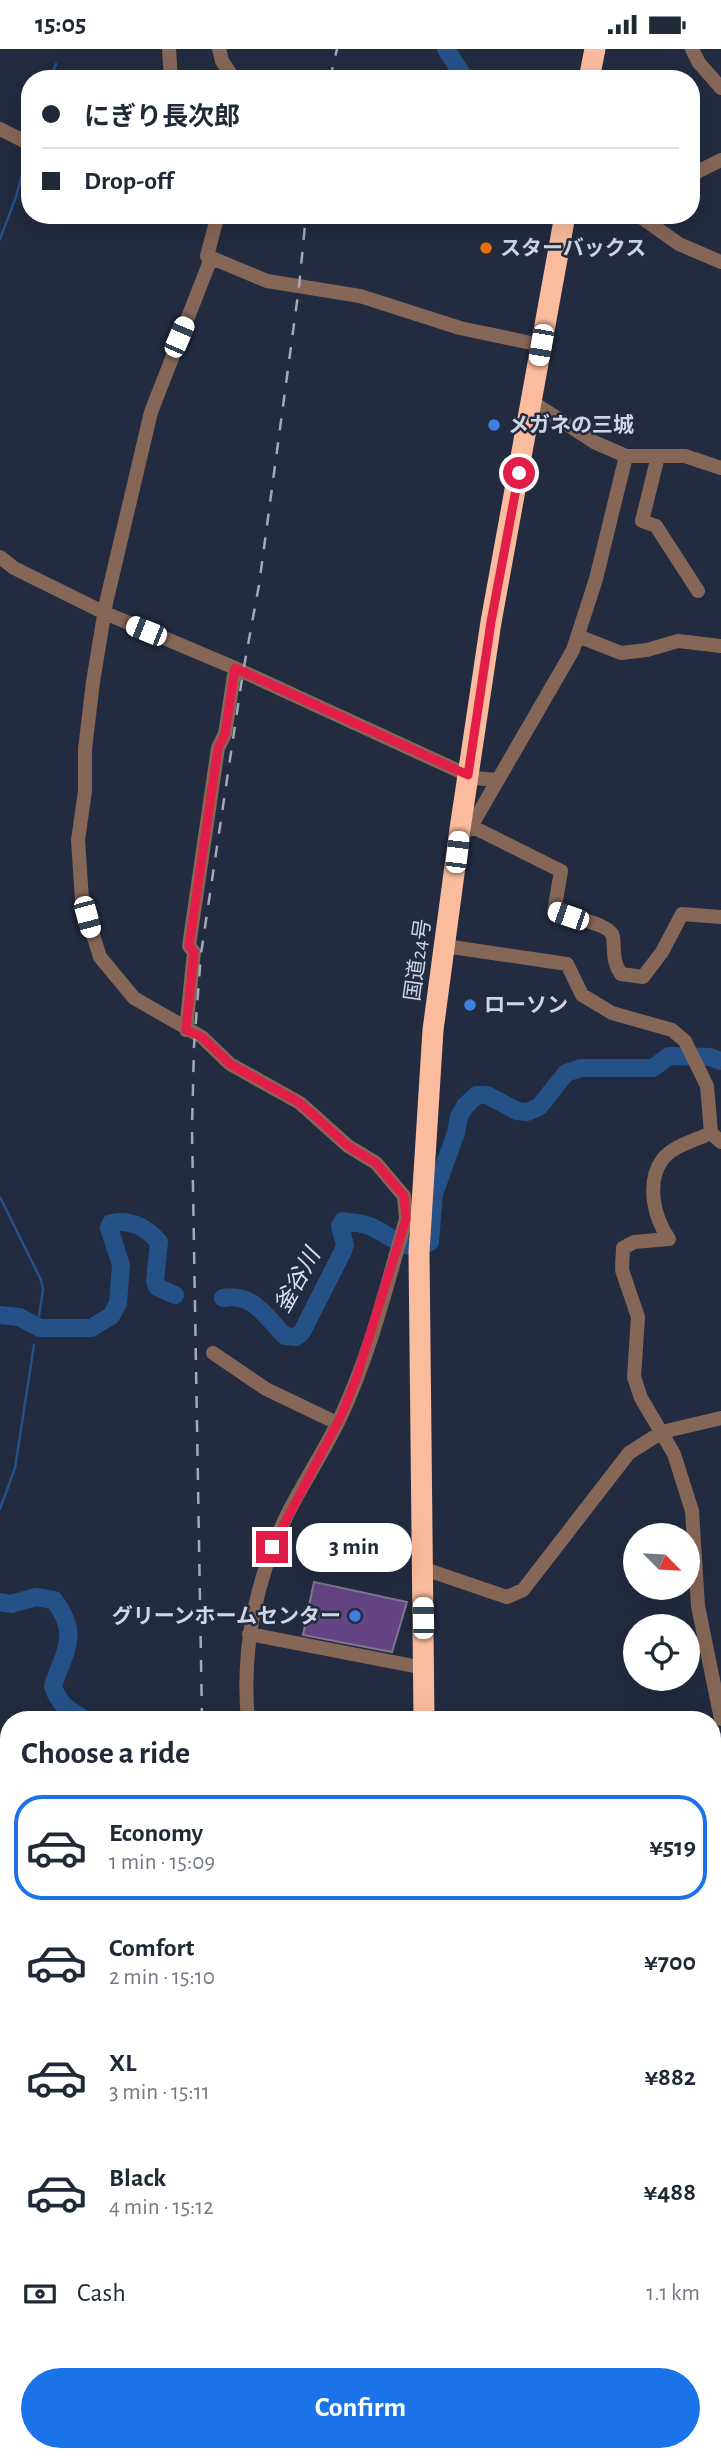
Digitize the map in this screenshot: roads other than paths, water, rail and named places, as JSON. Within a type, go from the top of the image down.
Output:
[{"type":"highway","points":[[591,70],[595,49]]},
{"type":"highway","name":"国道24号","points":[[424,1711],[422,1568],[409,1243],[445,946],[465,829],[468,775],[491,622],[563,224]]},
{"type":"street","points":[[169,49],[170,70]]},
{"type":"street","points":[[219,49],[228,70]]},
{"type":"street","points":[[692,49],[699,63],[721,88]]},
{"type":"street","points":[[0,129],[21,140]]},
{"type":"street","points":[[700,170],[721,160]]},
{"type":"street","points":[[215,224],[207,256],[210,261],[151,412],[105,613],[85,749],[85,791],[78,840],[82,899],[100,957],[143,1006],[202,1037],[230,1064],[300,1103],[348,1146],[376,1163],[404,1196],[409,1243],[337,1423],[272,1547],[249,1634],[246,1681],[248,1711]]},
{"type":"street","points":[[651,224],[679,244],[721,262]]},
{"type":"street","points":[[207,256],[267,281],[360,296],[460,328],[541,345]]},
{"type":"street","points":[[531,401],[594,442],[626,456],[685,456],[721,468]]},
{"type":"street","points":[[465,829],[573,650],[596,579],[626,456]]},
{"type":"street","points":[[658,456],[642,521],[656,526],[698,591]]},
{"type":"street","points":[[0,557],[14,568],[105,613],[235,668],[474,778],[496,781]]},
{"type":"street","points":[[578,636],[621,653],[647,650],[678,641],[721,646]]},
{"type":"street","points":[[186,1030],[194,952],[189,946],[218,748],[225,734],[235,668]]},
{"type":"street","points":[[465,829],[477,829],[561,871],[554,912],[606,925],[613,934],[614,964],[621,974],[643,977],[662,952],[682,914],[721,917]]},
{"type":"street","points":[[445,946],[567,964],[582,995],[612,1013],[672,1030],[685,1041],[707,1086],[716,1137],[678,1148],[662,1159],[654,1181],[655,1205],[669,1239],[634,1242],[623,1248],[621,1254],[622,1270],[638,1317],[634,1377],[641,1398],[681,1472],[692,1511],[698,1606],[719,1711]]},
{"type":"street","points":[[213,1353],[266,1389],[337,1423]]},
{"type":"street","points":[[422,1568],[507,1597],[523,1590],[629,1453],[662,1433],[721,1418]]},
{"type":"street","points":[[249,1634],[424,1668]]},
{"type":"waterway","points":[[446,49],[459,70]]},
{"type":"waterway","points":[[54,70],[56,64]]},
{"type":"waterway","points":[[0,239],[21,179]]},
{"type":"waterway","name":"釜谷川","points":[[223,1298],[234,1297],[251,1303],[285,1336],[296,1337],[302,1332],[343,1251],[345,1245],[340,1226],[343,1221],[369,1226],[407,1246],[422,1246],[430,1242],[434,1194],[459,1117],[465,1106],[477,1095],[487,1095],[517,1111],[527,1112],[539,1107],[566,1073],[581,1068],[653,1068],[669,1056],[710,1057],[721,1061]]},
{"type":"waterway","points":[[0,1197],[41,1280],[43,1290],[39,1316]]},
{"type":"waterway","name":"釜谷川","points":[[0,1315],[19,1317],[40,1328],[91,1328],[111,1316],[118,1303],[121,1265],[109,1228],[111,1223],[118,1222],[138,1225],[159,1242],[155,1281],[157,1287],[175,1295]]},
{"type":"waterway","points":[[0,1509],[15,1468],[34,1345]]},
{"type":"waterway","points":[[0,1602],[11,1604],[36,1597],[54,1600],[67,1624],[68,1643],[53,1686],[58,1698],[72,1711]]},
{"type":"railway","points":[[332,70],[337,49]]},
{"type":"railway","points":[[202,1711],[192,1129],[194,1046],[201,954],[243,672],[259,585],[305,224]]},
{"type":"place","name":"スターバックス","points":[[486,248]]},
{"type":"place","name":"メガネの三城","points":[[494,425]]},
{"type":"place","name":"ローソン","points":[[470,1005]]},
{"type":"place","name":"グリーンホームセンター","points":[[355,1616]]}]
